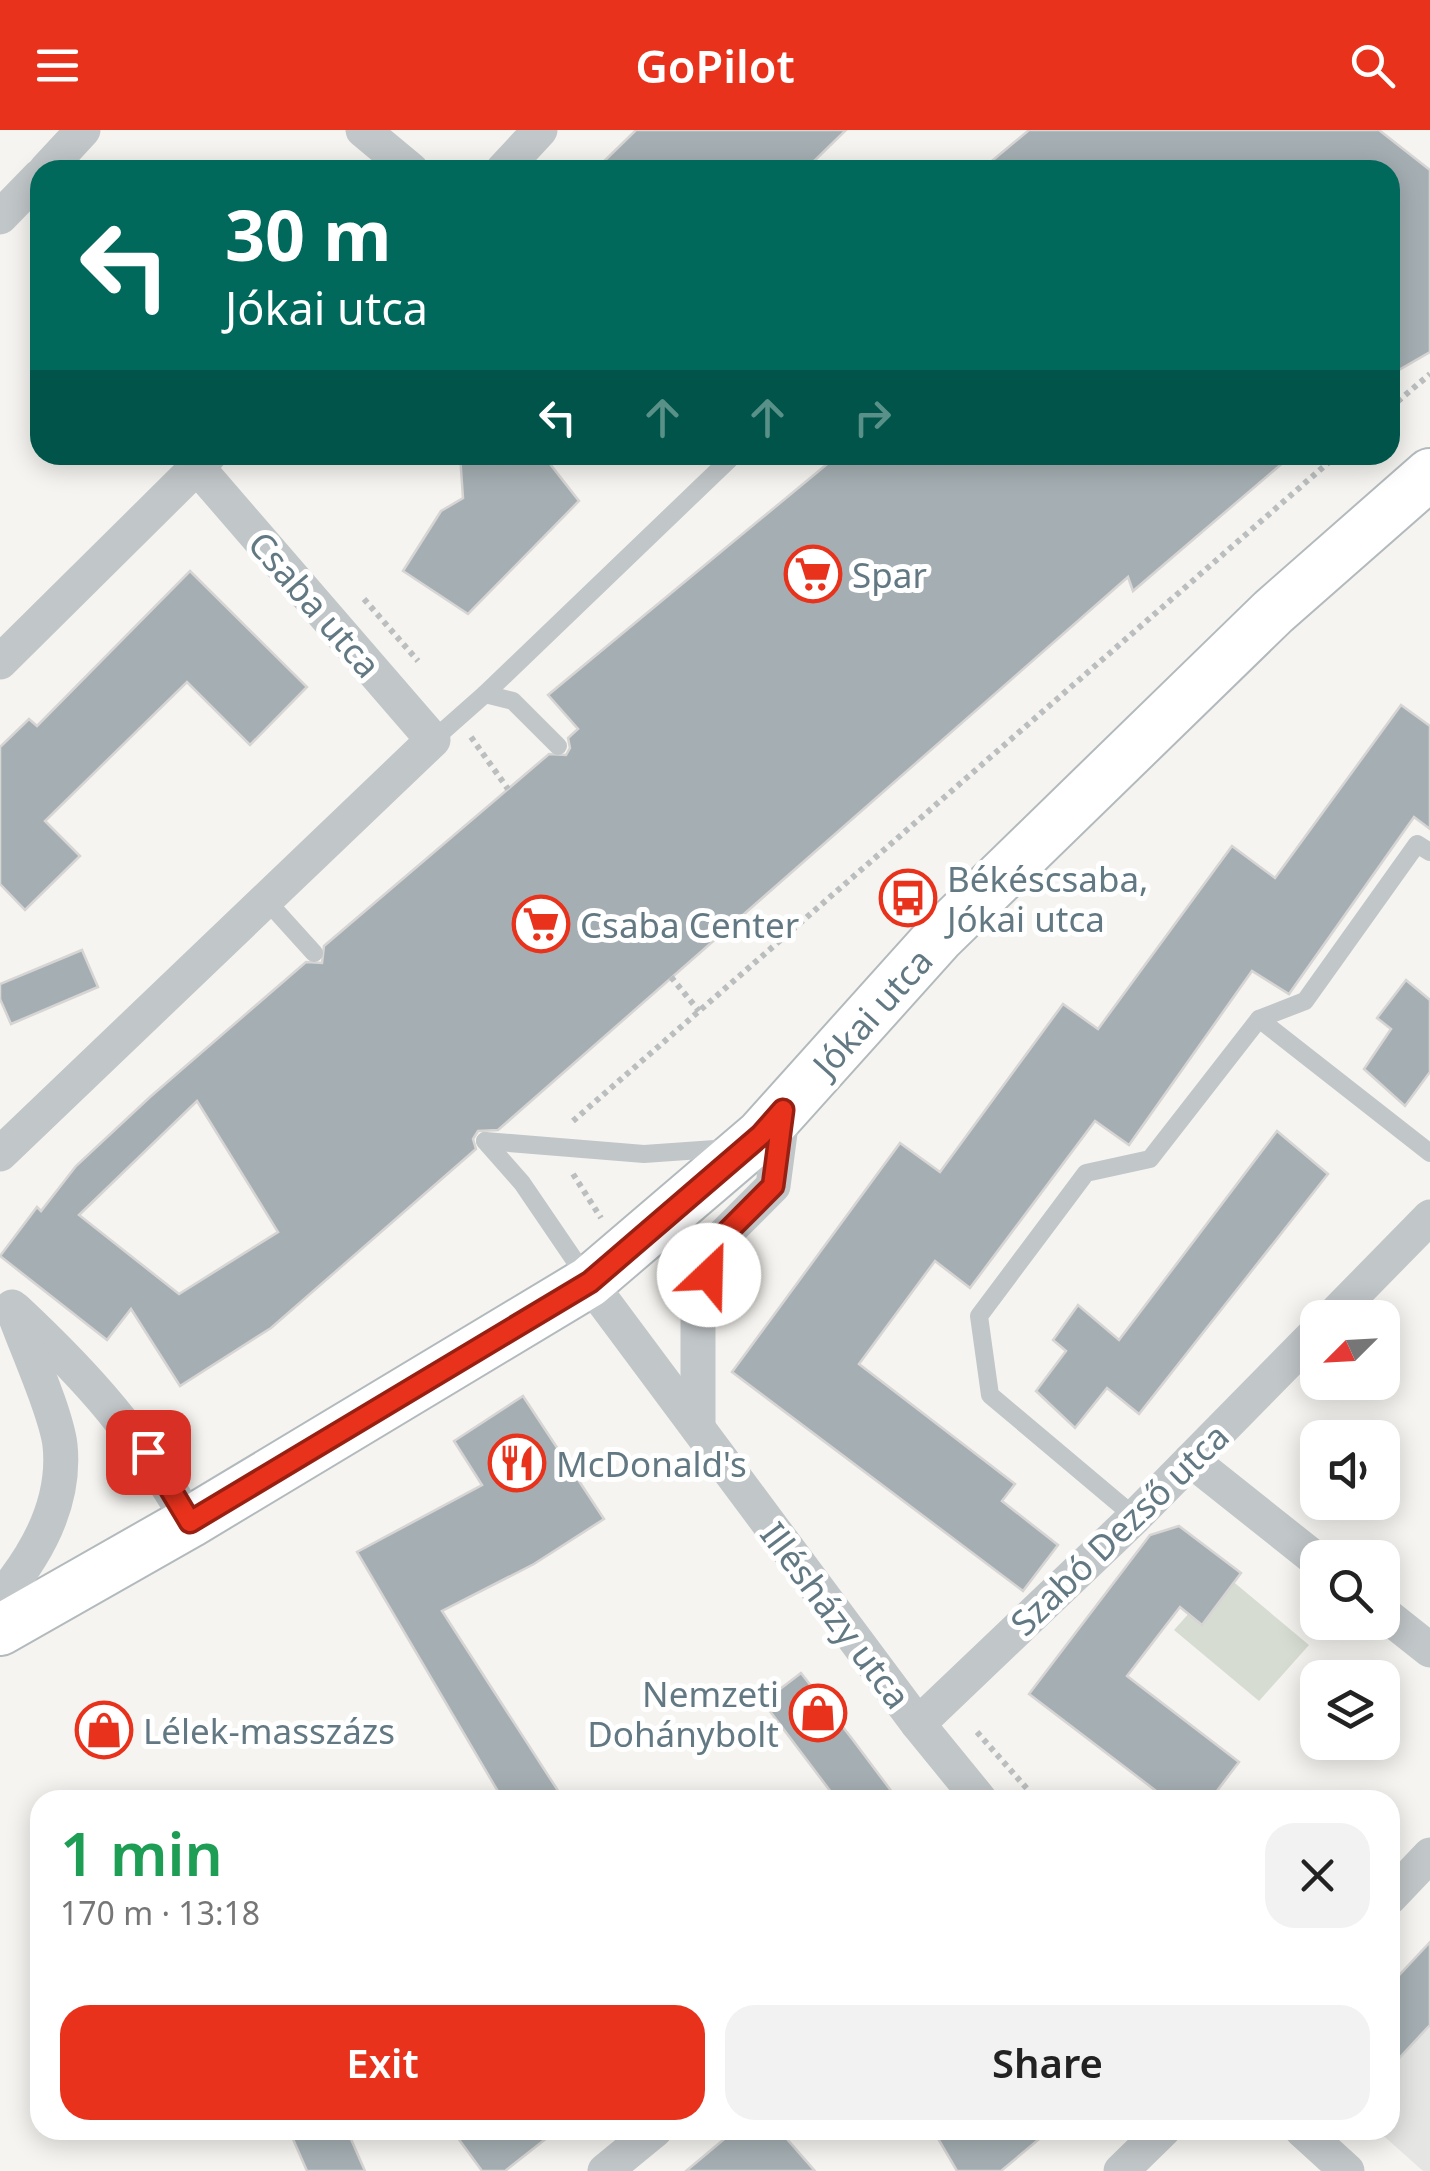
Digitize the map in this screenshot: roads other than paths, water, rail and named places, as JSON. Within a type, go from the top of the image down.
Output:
[{"type":"main road","name":"Jókai utca","points":[[0,1630],[190,1522],[590,1282],[746,1147],[939,937],[1273,612],[1430,474]]},
{"type":"street","points":[[55,160],[83,130]]},
{"type":"street","points":[[363,130],[399,160]]},
{"type":"street","points":[[512,160],[540,130]]},
{"type":"street","points":[[0,217],[30,186]]},
{"type":"street","points":[[0,662],[199,465]]},
{"type":"street","name":"Csaba utca","points":[[206,465],[433,740]]},
{"type":"street","points":[[0,1154],[433,740]]},
{"type":"street","points":[[698,1428],[698,1311],[721,1238],[773,1186],[783,1110]]},
{"type":"street","points":[[1349,1300],[1430,1217]]},
{"type":"street","name":"Illésházy utca","points":[[590,1282],[918,1724],[972,1790]]},
{"type":"street","points":[[6,1302],[87,1376],[148,1452],[190,1522]]},
{"type":"street","points":[[0,1598],[29,1565],[54,1507],[60,1444],[6,1302]]},
{"type":"street","name":"Szabó Dezső utca","points":[[918,1724],[1135,1517],[1300,1349]]},
{"type":"street","points":[[1191,1460],[1300,1546]]},
{"type":"street","points":[[1400,1626],[1430,1650]]},
{"type":"street","points":[[1400,1886],[1430,1855]]},
{"type":"street","points":[[605,2171],[643,2140]]},
{"type":"street","points":[[1121,2171],[1152,2140]]},
{"type":"street","points":[[1313,2140],[1348,2171]]},
{"type":"lane","points":[[433,740],[724,465]]},
{"type":"lane","points":[[484,694],[513,701],[558,746]]},
{"type":"lane","points":[[1135,1517],[990,1395],[979,1316],[1086,1174],[1150,1159],[1259,1019],[1305,1001],[1418,844],[1430,852]]},
{"type":"lane","points":[[267,901],[314,953]]},
{"type":"lane","points":[[1259,1019],[1430,1153]]},
{"type":"lane","points":[[590,1282],[522,1184],[485,1141],[644,1154],[746,1147]]},
{"type":"place","name":"Spar","points":[[813,574]]},
{"type":"place","name":"Békéscsaba, Jókai utca","points":[[908,898]]},
{"type":"place","name":"Csaba Center","points":[[541,924]]},
{"type":"place","name":"McDonald's","points":[[517,1463]]},
{"type":"place","name":"Nemzeti Dohánybolt","points":[[818,1713]]},
{"type":"place","name":"Lélek-masszázs","points":[[104,1730]]}]
